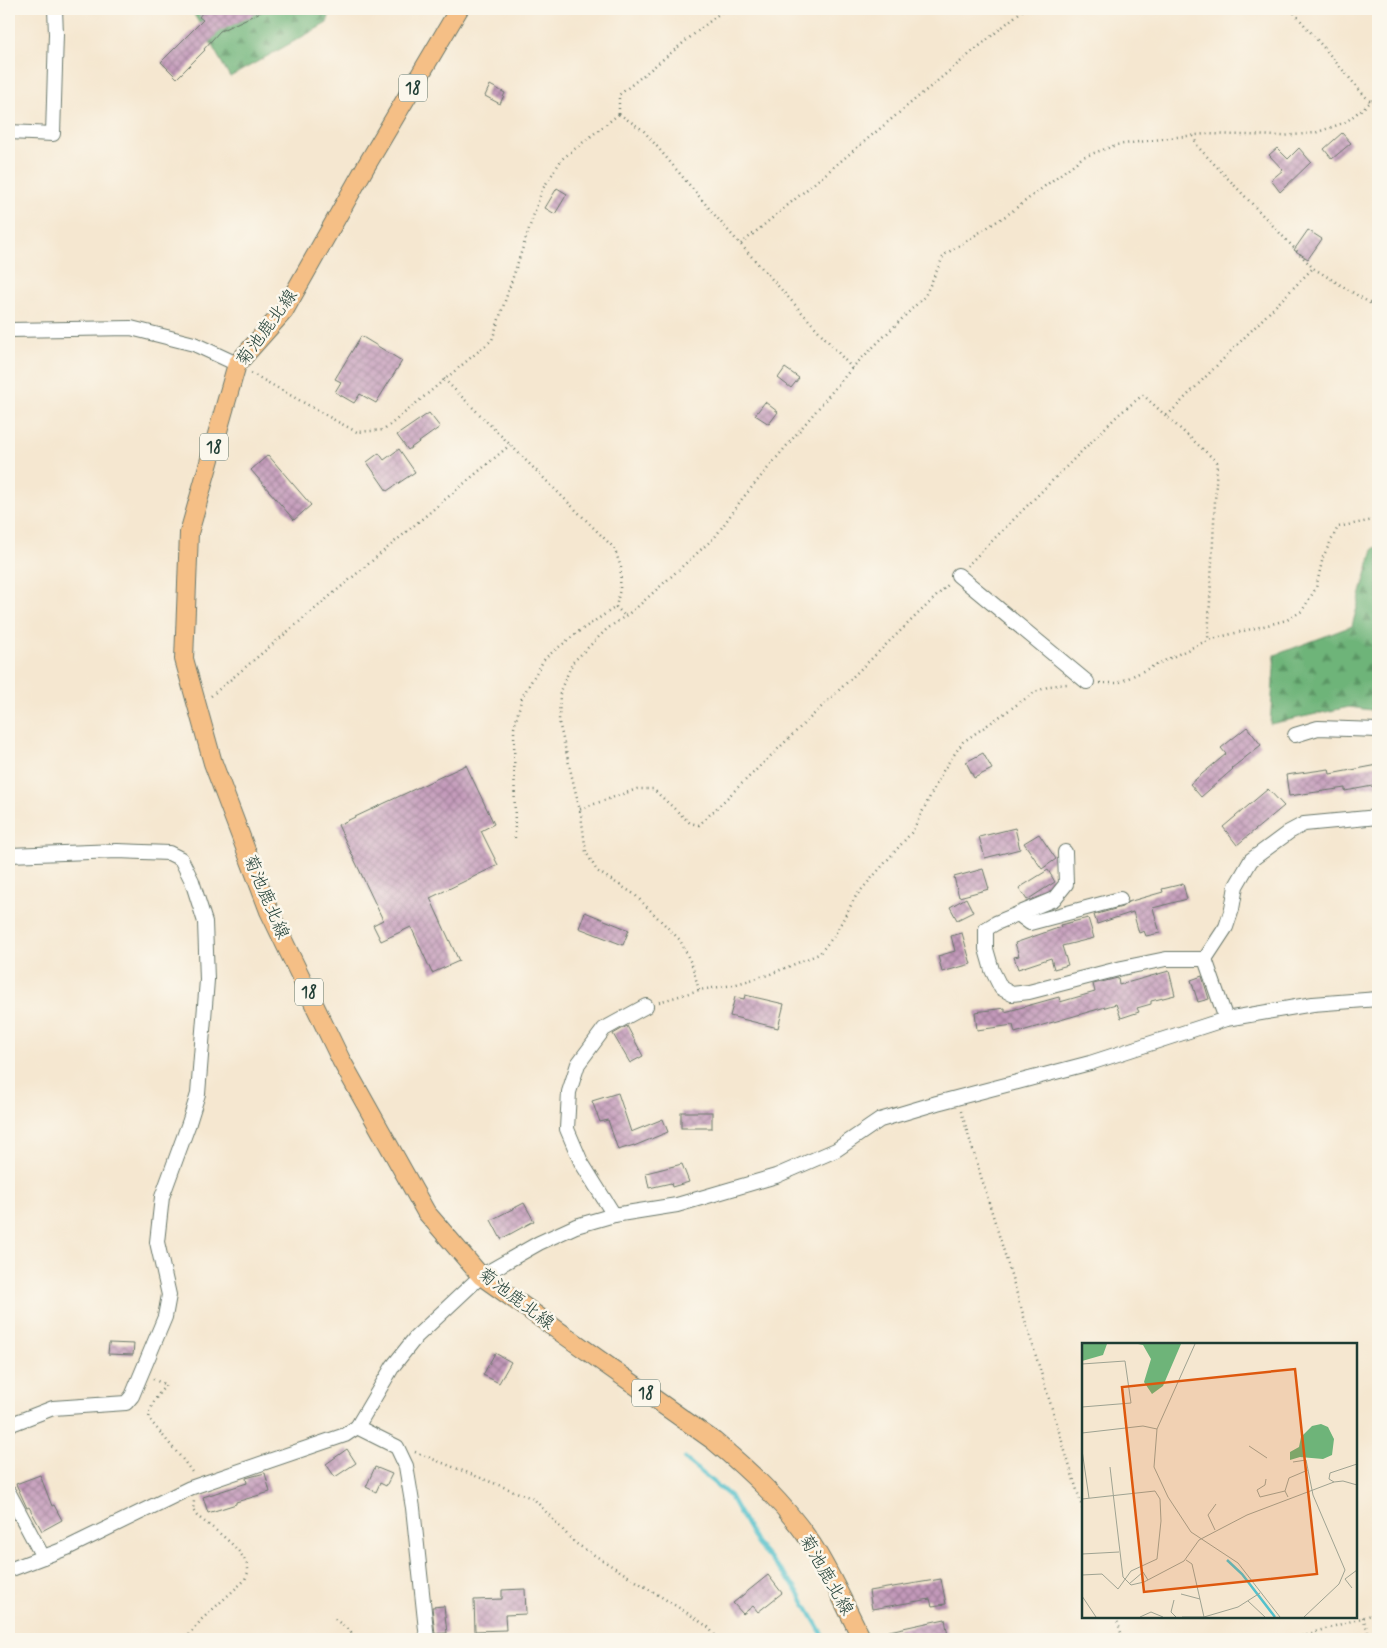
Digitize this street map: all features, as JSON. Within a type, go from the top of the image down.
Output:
[{"type":"main road","name":"菊池鹿北線","points":[[459,9],[366,166],[284,311],[237,364],[189,533],[184,659],[213,763],[269,912],[341,1060],[426,1212],[481,1276],[714,1441],[749,1470],[772,1494],[812,1544],[862,1639]]},
{"type":"street","points":[[9,132],[53,134],[55,9]]},
{"type":"street","points":[[9,330],[131,328],[194,344],[237,364]]},
{"type":"street","points":[[958,575],[1087,682]]},
{"type":"street","points":[[1295,735],[1318,728],[1378,730]]},
{"type":"street","points":[[1205,959],[1226,927],[1232,909],[1236,886],[1252,860],[1289,832],[1304,824],[1378,817]]},
{"type":"street","points":[[9,855],[117,851],[169,853],[181,859],[192,881],[204,922],[207,980],[198,1094],[162,1196],[157,1242],[169,1295],[165,1317],[142,1374],[132,1396],[126,1402],[53,1408],[9,1425]]},
{"type":"street","points":[[1065,852],[1066,884],[1054,899],[986,929],[986,949],[1000,988],[1012,994],[1029,992],[1122,968],[1166,959],[1205,959]]},
{"type":"street","points":[[1018,914],[1030,923],[1120,900]]},
{"type":"street","points":[[1205,959],[1226,1019]]},
{"type":"street","points":[[9,1570],[67,1548],[200,1485],[345,1435],[357,1427],[393,1366],[416,1337],[481,1276],[539,1243],[576,1226],[614,1215],[677,1205],[776,1176],[836,1150],[880,1120],[1090,1064],[1226,1019],[1313,1004],[1378,999]]},
{"type":"street","points":[[614,1215],[582,1162],[567,1129],[569,1092],[578,1064],[604,1028],[646,1006]]},
{"type":"street","points":[[357,1427],[397,1447],[406,1466],[413,1508],[427,1639]]},
{"type":"street","points":[[9,1493],[43,1557]]},
{"type":"path","points":[[237,364],[357,432],[384,430],[492,340],[542,190],[562,159],[619,114],[620,95],[725,9]]},
{"type":"path","points":[[741,244],[1024,9]]},
{"type":"path","points":[[1291,9],[1363,94],[1372,102]]},
{"type":"path","points":[[699,990],[692,965],[680,940],[634,894],[597,871],[586,852],[580,809],[559,722],[560,691],[574,662],[606,629],[635,609],[715,536],[742,499],[852,368],[925,296],[944,255],[1007,215],[1082,156],[1116,145],[1206,134],[1282,136],[1316,134],[1346,122],[1378,96]]},
{"type":"path","points":[[619,114],[643,130],[741,244],[852,368]]},
{"type":"path","points":[[1193,136],[1198,147],[1313,268],[1378,308]]},
{"type":"path","points":[[1167,416],[1313,268]]},
{"type":"path","points":[[444,379],[614,548],[621,567],[620,589],[616,607],[578,632],[545,658],[522,697],[514,728],[515,838]]},
{"type":"path","points":[[580,809],[637,789],[652,789],[690,823],[699,825],[958,575],[1118,415],[1143,395],[1217,462],[1208,640]]},
{"type":"path","points":[[196,702],[213,696],[510,445]]},
{"type":"path","points":[[646,1006],[699,990],[733,985],[768,975],[819,954],[834,936],[856,896],[912,832],[944,769],[963,742],[1035,692],[1050,686],[1087,682],[1118,683],[1208,640],[1287,620],[1302,611],[1316,588],[1323,557],[1338,527],[1378,519]]},
{"type":"path","points":[[616,607],[625,616]]},
{"type":"path","points":[[957,1098],[1082,1507]]},
{"type":"path","points":[[142,1374],[166,1385],[157,1394],[149,1420],[184,1461],[200,1485],[193,1510],[197,1516],[239,1552],[246,1562],[248,1572],[245,1580],[202,1619],[186,1639]]},
{"type":"path","points":[[397,1447],[417,1452],[534,1499],[575,1543],[692,1616],[708,1627],[718,1639]]},
{"type":"path","points":[[1292,1639],[1378,1612]]},
{"type":"path","points":[[1363,1617],[1370,1639]]},
{"type":"path","points":[[1116,1618],[1123,1639]]},
{"type":"path","points":[[335,1619],[351,1632],[351,1639]]},
{"type":"green space","points":[[191,9],[331,9],[327,23],[230,77]]},
{"type":"green space","points":[[1378,546],[1378,711],[1349,707],[1270,724],[1275,655],[1352,626],[1373,549]]},
{"type":"building","points":[[205,9],[267,9],[220,31],[205,50],[177,78],[161,62],[203,20],[199,17]]},
{"type":"building","points":[[490,85],[505,93],[500,104],[485,96]]},
{"type":"building","points":[[1342,133],[1351,143],[1332,159],[1324,149]]},
{"type":"building","points":[[1277,148],[1288,159],[1299,148],[1311,162],[1280,192],[1271,180],[1283,170],[1269,155]]},
{"type":"building","points":[[557,188],[567,194],[555,214],[545,208]]},
{"type":"building","points":[[1308,230],[1322,239],[1308,259],[1294,250]]},
{"type":"building","points":[[361,336],[402,361],[376,403],[360,394],[354,403],[335,392],[341,382],[335,379]]},
{"type":"building","points":[[785,368],[799,378],[791,388],[778,378]]},
{"type":"building","points":[[765,402],[778,412],[769,424],[755,415]]},
{"type":"building","points":[[429,413],[440,427],[408,450],[397,435]]},
{"type":"building","points":[[399,449],[415,472],[387,491],[367,462],[379,453],[384,460]]},
{"type":"building","points":[[268,455],[311,505],[294,520],[251,470]]},
{"type":"building","points":[[1247,727],[1261,745],[1232,768],[1201,797],[1190,784],[1226,754],[1221,748]]},
{"type":"building","points":[[983,753],[992,769],[974,778],[966,762]]},
{"type":"building","points":[[466,765],[494,824],[481,831],[498,865],[430,898],[459,961],[432,973],[411,927],[381,941],[373,925],[383,920],[338,825]]},
{"type":"building","points":[[1378,765],[1378,785],[1345,791],[1345,788],[1289,796],[1286,775],[1329,769],[1330,774]]},
{"type":"building","points":[[1268,789],[1284,806],[1237,845],[1223,827]]},
{"type":"building","points":[[1015,828],[1020,849],[985,858],[979,837]]},
{"type":"building","points":[[1039,834],[1056,859],[1042,869],[1024,843]]},
{"type":"building","points":[[983,869],[989,889],[959,897],[954,877]]},
{"type":"building","points":[[1048,870],[1055,882],[1027,900],[1019,888]]},
{"type":"building","points":[[1183,884],[1187,899],[1153,908],[1160,933],[1146,936],[1144,931],[1139,933],[1133,912],[1097,924],[1094,915],[1122,907],[1128,902],[1163,892],[1162,889]]},
{"type":"building","points":[[966,898],[973,912],[957,920],[950,907]]},
{"type":"building","points":[[585,912],[629,930],[623,945],[579,928]]},
{"type":"building","points":[[1088,918],[1094,938],[1062,946],[1068,965],[1054,969],[1051,958],[1018,969],[1014,957],[1019,956],[1015,943],[1061,927],[1060,925]]},
{"type":"building","points":[[962,933],[971,964],[942,972],[938,956],[955,951],[951,936]]},
{"type":"building","points":[[1169,971],[1175,995],[1151,1001],[1151,1004],[1137,1008],[1139,1012],[1121,1018],[1116,1004],[1015,1033],[1013,1025],[977,1030],[975,1012],[1005,1008],[1005,1012],[1059,997],[1060,1002],[1095,992],[1093,984],[1118,978],[1119,985]]},
{"type":"building","points":[[1202,976],[1209,999],[1198,1002],[1191,980]]},
{"type":"building","points":[[745,995],[784,1004],[778,1028],[730,1016],[735,997],[744,999]]},
{"type":"building","points":[[627,1026],[643,1056],[630,1063],[613,1034]]},
{"type":"building","points":[[618,1093],[631,1132],[663,1119],[668,1132],[634,1146],[618,1150],[608,1120],[600,1122],[592,1101]]},
{"type":"building","points":[[681,1112],[712,1112],[712,1128],[681,1128]]},
{"type":"building","points":[[682,1164],[689,1182],[672,1187],[671,1183],[649,1188],[646,1173]]},
{"type":"building","points":[[524,1203],[534,1221],[501,1239],[491,1220]]},
{"type":"building","points":[[109,1343],[134,1344],[133,1355],[108,1354]]},
{"type":"building","points":[[495,1353],[511,1362],[499,1383],[483,1375]]},
{"type":"building","points":[[347,1449],[356,1463],[335,1477],[326,1464]]},
{"type":"building","points":[[375,1467],[392,1474],[386,1486],[380,1483],[376,1492],[366,1487]]},
{"type":"building","points":[[265,1473],[270,1492],[208,1513],[203,1497],[247,1483],[246,1478]]},
{"type":"building","points":[[40,1475],[52,1506],[54,1505],[62,1520],[42,1531],[29,1507],[27,1508],[16,1484]]},
{"type":"building","points":[[768,1575],[782,1593],[758,1612],[753,1606],[743,1614],[733,1603]]},
{"type":"building","points":[[941,1579],[946,1604],[932,1606],[930,1599],[872,1609],[869,1591]]},
{"type":"building","points":[[525,1589],[526,1614],[505,1615],[506,1630],[475,1631],[474,1600],[502,1599],[502,1590]]},
{"type":"building","points":[[444,1606],[447,1633],[435,1634],[432,1607]]},
{"type":"building","points":[[945,1619],[948,1636],[931,1639],[880,1639],[880,1633]]},
{"type":"waterway","points":[[685,1459],[730,1496],[757,1544],[795,1587],[825,1639]]}]
